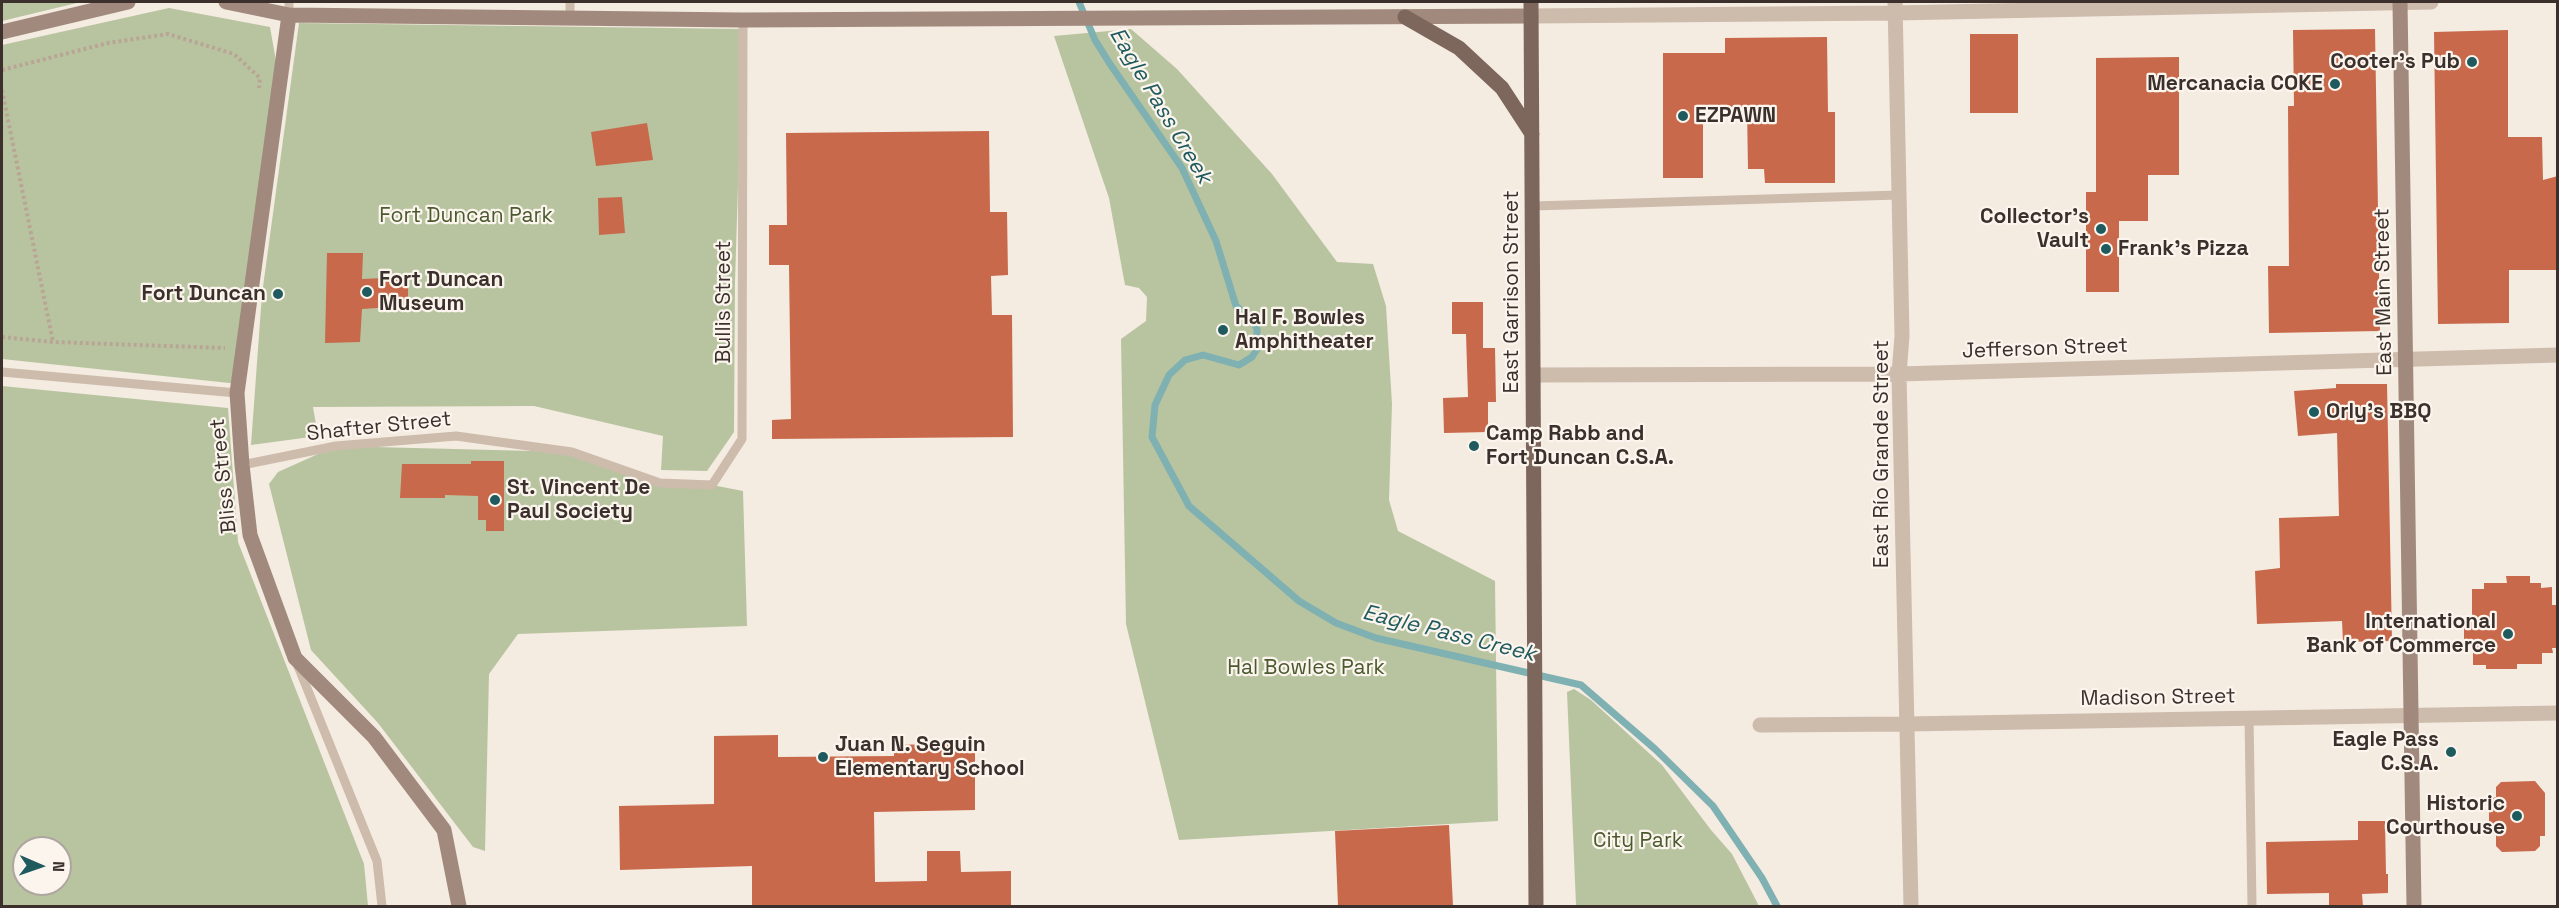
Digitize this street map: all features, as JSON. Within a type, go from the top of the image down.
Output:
[{"type":"main road","name":"East Garrison Street","points":[[1531,9],[1536,906]]},
{"type":"main road","points":[[1405,17],[1459,48],[1502,88],[1532,134]]},
{"type":"street","points":[[2,32],[128,2]]},
{"type":"street","points":[[226,2],[289,8],[570,18],[743,20],[1405,17],[1531,9],[2431,2]]},
{"type":"street","name":"East Main Street","points":[[2400,2],[2414,906]]},
{"type":"street","name":"East Río Grande Street","points":[[1895,7],[1902,336],[1899,374],[1911,906]]},
{"type":"street","name":"Bliss Street","points":[[289,8],[237,393],[250,535],[295,658],[374,737],[444,830],[459,906]]},
{"type":"street","name":"Jefferson Street","points":[[1534,375],[1899,374],[2558,355]]},
{"type":"street","name":"Madison Street","points":[[1760,725],[2558,713]]},
{"type":"lane","points":[[570,2],[570,18]]},
{"type":"lane","name":"Bullis Street","points":[[625,470],[660,483],[712,485],[742,439],[743,20]]},
{"type":"lane","points":[[1533,206],[1899,195]]},
{"type":"lane","points":[[2,372],[237,393]]},
{"type":"lane","name":"Shafter Street","points":[[242,465],[336,446],[456,436],[572,452],[625,470]]},
{"type":"lane","points":[[295,658],[377,861],[382,906]]},
{"type":"lane","points":[[2249,717],[2252,906]]},
{"type":"path","points":[[2,70],[108,43],[168,34],[234,54],[260,78],[258,90]]},
{"type":"path","points":[[2,90],[53,342]]},
{"type":"path","points":[[2,337],[53,342],[226,348],[228,337]]},
{"type":"green space","points":[[2,2],[81,2],[2,21]]},
{"type":"green space","points":[[169,8],[270,27],[280,84],[239,384],[2,359],[2,45]]},
{"type":"green space","name":"Fort Duncan Park","points":[[299,23],[743,29],[735,281],[734,432],[707,471],[661,470],[663,436],[534,406],[313,407],[318,436],[251,445],[262,294]]},
{"type":"green space","name":"Hal Bowles Park","points":[[1131,29],[1177,69],[1272,174],[1337,262],[1373,264],[1386,306],[1392,404],[1389,500],[1398,531],[1495,581],[1498,821],[1179,840],[1126,624],[1121,339],[1146,321],[1147,297],[1139,288],[1125,285],[1109,198],[1054,36]]},
{"type":"green space","points":[[2,386],[228,408],[238,542],[364,864],[368,906],[2,906]]},
{"type":"green space","points":[[336,446],[572,452],[660,483],[712,485],[743,491],[747,626],[518,634],[489,674],[485,851],[473,847],[378,723],[311,650],[269,484],[278,472]]},
{"type":"green space","name":"City Park","points":[[1574,689],[1591,700],[1662,765],[1732,854],[1759,906],[1576,905],[1567,692]]},
{"type":"building","points":[[2375,29],[2380,331],[2269,333],[2268,266],[2289,266],[2288,106],[2294,106],[2293,30]]},
{"type":"building","points":[[2508,30],[2508,137],[2542,137],[2543,180],[2558,176],[2558,270],[2509,270],[2509,323],[2438,324],[2434,32]]},
{"type":"building","points":[[1970,34],[2018,34],[2018,113],[1970,113]]},
{"type":"building","points":[[1827,37],[1828,112],[1835,112],[1835,183],[1765,183],[1764,169],[1748,169],[1747,107],[1703,107],[1703,178],[1663,178],[1663,53],[1725,53],[1725,38]]},
{"type":"building","points":[[2179,57],[2179,175],[2148,175],[2148,221],[2119,221],[2119,292],[2086,292],[2086,192],[2096,192],[2096,58]]},
{"type":"building","points":[[647,123],[653,160],[596,166],[591,132]]},
{"type":"building","points":[[989,131],[990,212],[1007,212],[1008,275],[991,276],[992,315],[1012,315],[1013,437],[772,439],[772,420],[791,419],[789,265],[769,265],[769,225],[787,225],[786,133]]},
{"type":"building","points":[[622,197],[625,233],[599,235],[598,198]]},
{"type":"building","name":"Fort Duncan Museum","points":[[327,253],[363,253],[362,279],[408,277],[408,306],[362,309],[360,342],[325,343]]},
{"type":"building","points":[[1452,302],[1483,302],[1483,348],[1495,348],[1496,402],[1488,402],[1488,432],[1444,433],[1443,398],[1468,397],[1466,334],[1452,334]]},
{"type":"building","points":[[2336,384],[2387,384],[2392,641],[2343,642],[2342,621],[2257,624],[2255,571],[2280,568],[2279,518],[2339,516],[2337,433],[2298,436],[2294,391],[2336,388]]},
{"type":"building","points":[[471,461],[504,461],[504,531],[486,531],[486,520],[478,520],[478,496],[445,495],[445,498],[400,498],[402,464],[471,464]]},
{"type":"building","name":"International Bank of Commerce","points":[[2506,576],[2530,576],[2530,583],[2541,583],[2541,588],[2552,587],[2552,605],[2558,605],[2558,648],[2552,648],[2553,653],[2542,653],[2542,664],[2517,664],[2517,669],[2486,669],[2486,665],[2473,665],[2473,646],[2464,646],[2464,622],[2472,622],[2472,589],[2484,589],[2484,583],[2507,583]]},
{"type":"building","points":[[778,735],[778,757],[894,756],[894,745],[975,743],[975,810],[874,812],[875,882],[927,881],[927,851],[960,851],[961,872],[1011,871],[1011,906],[752,906],[752,866],[620,870],[619,806],[714,804],[714,736]]},
{"type":"building","name":"Historic Courthouse","points":[[2535,781],[2545,793],[2545,836],[2540,836],[2540,846],[2535,851],[2502,852],[2496,846],[2496,834],[2493,834],[2493,828],[2489,828],[2489,805],[2493,805],[2496,787],[2501,782]]},
{"type":"building","points":[[2358,821],[2385,821],[2388,893],[2362,894],[2363,906],[2329,906],[2329,893],[2267,894],[2266,842],[2358,840]]},
{"type":"building","points":[[1449,825],[1453,906],[1338,906],[1335,831]]},
{"type":"waterway","name":"Eagle Pass Creek","points":[[1079,2],[1095,40],[1182,168],[1216,241],[1236,306],[1251,318],[1257,329],[1257,349],[1252,357],[1239,365],[1203,355],[1185,360],[1169,375],[1155,405],[1152,437],[1189,506],[1299,601],[1336,623],[1376,638],[1581,685],[1655,749],[1713,806],[1762,878],[1777,906]]},
{"type":"place","name":"Cooter's Pub","points":[[2472,62]]},
{"type":"place","name":"Mercanacia COKE","points":[[2335,84]]},
{"type":"place","name":"EZPAWN","points":[[1683,116]]},
{"type":"place","name":"Collector's Vault","points":[[2101,229]]},
{"type":"place","name":"Frank's Pizza","points":[[2106,249]]},
{"type":"place","name":"Fort Duncan Museum","points":[[367,292]]},
{"type":"place","name":"Fort Duncan","points":[[278,294]]},
{"type":"place","name":"Hal F. Bowles Amphitheater","points":[[1223,330]]},
{"type":"place","name":"Orly's BBQ","points":[[2314,412]]},
{"type":"place","name":"Camp Rabb and Fort Duncan C.S.A.","points":[[1474,446]]},
{"type":"place","name":"St. Vincent De Paul Society","points":[[495,500]]},
{"type":"place","name":"International Bank of Commerce","points":[[2508,634]]},
{"type":"place","name":"Eagle Pass C.S.A.","points":[[2451,752]]},
{"type":"place","name":"Juan N. Seguin Elementary School","points":[[823,757]]},
{"type":"place","name":"Historic Courthouse","points":[[2517,816]]}]
